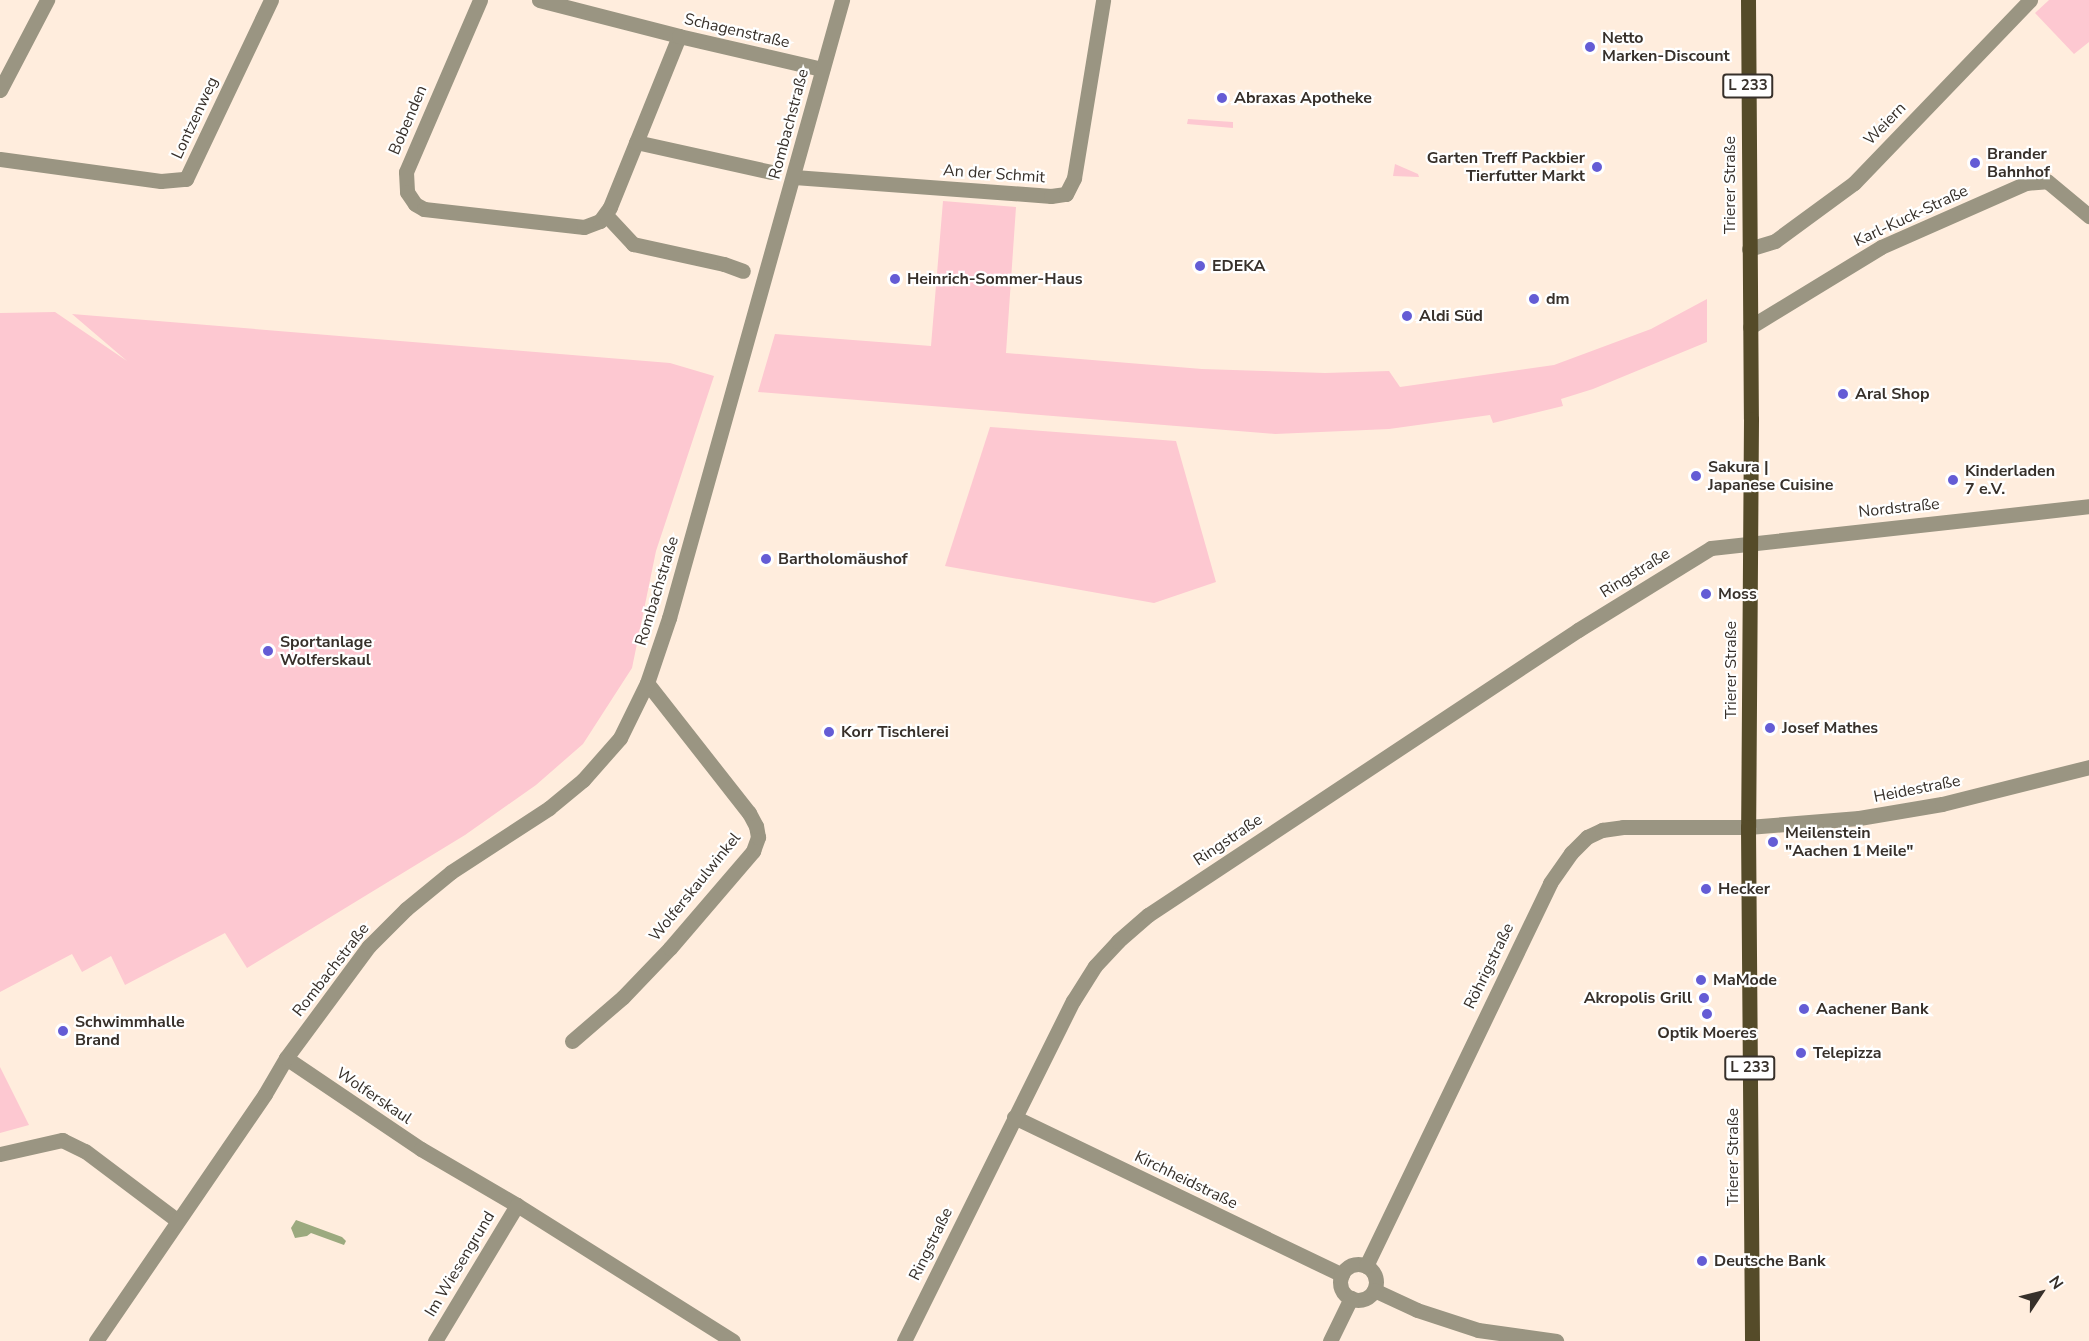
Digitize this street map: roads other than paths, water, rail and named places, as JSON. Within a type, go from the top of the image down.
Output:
[{"type":"main road","name":"Trierer Straße","points":[[1748,0],[1750,327],[1748,827],[1752,1341]]},
{"type":"street","points":[[0,90],[47,0]]},
{"type":"street","name":"Lontzenweg","points":[[0,159],[160,181],[186,179],[271,0]]},
{"type":"street","name":"Bobenden","points":[[480,0],[406,172],[405,187],[410,198],[424,209],[435,212],[573,226],[592,226],[606,215]]},
{"type":"street","name":"Schagenstraße","points":[[539,0],[679,36],[822,69]]},
{"type":"street","name":"Rombachstraße","points":[[286,1058],[369,946],[406,909],[451,873],[549,808],[583,780],[620,738],[647,683],[672,607],[842,0]]},
{"type":"street","name":"An der Schmit","points":[[794,177],[1051,196],[1066,194],[1074,178],[1103,0]]},
{"type":"street","name":"Weiern","points":[[1749,249],[1775,241],[1854,183],[2030,0]]},
{"type":"street","points":[[679,36],[606,215],[633,244],[743,271]]},
{"type":"street","points":[[636,142],[771,172]]},
{"type":"street","name":"Karl-Kuck-Straße","points":[[1750,327],[1881,247],[2026,183],[2047,181],[2089,216]]},
{"type":"street","name":"Nordstraße","points":[[1749,543],[2089,506]]},
{"type":"street","name":"Ringstraße","points":[[904,1341],[1073,1001],[1089,975],[1118,941],[1138,923],[1658,579],[1711,549],[1749,543]]},
{"type":"street","name":"Wolferskaulwinkel","points":[[572,1041],[623,997],[670,948],[753,851],[758,837],[756,826],[749,813],[647,683]]},
{"type":"street","name":"Heidestraße","points":[[1748,827],[1859,818],[1942,804],[2089,767]]},
{"type":"street","name":"Röhrigstraße","points":[[1366,1266],[1512,960],[1551,883],[1571,852],[1587,837],[1602,830],[1623,827],[1748,827]]},
{"type":"street","points":[[96,1341],[286,1058]]},
{"type":"street","name":"Wolferskaul","points":[[286,1058],[421,1149],[517,1205],[733,1341]]},
{"type":"street","name":"Kirchheidstraße","points":[[1014,1117],[1342,1275]]},
{"type":"street","points":[[0,1154],[62,1140],[85,1151],[178,1221]]},
{"type":"street","name":"Im Wiesengrund","points":[[435,1341],[517,1205]]},
{"type":"street","points":[[1366,1266],[1375,1277],[1374,1290],[1365,1299],[1351,1298],[1341,1289],[1342,1275],[1349,1267],[1366,1266]]},
{"type":"street","points":[[1374,1290],[1417,1310],[1478,1330],[1556,1341]]},
{"type":"street","points":[[1330,1341],[1351,1298]]},
{"type":"place","name":"Netto Marken-Discount","points":[[1590,47]]},
{"type":"place","name":"Abraxas Apotheke","points":[[1222,98]]},
{"type":"place","name":"Brander Bahnhof","points":[[1975,163]]},
{"type":"place","name":"Garten Treff Packbier Tierfutter Markt","points":[[1597,167]]},
{"type":"place","name":"EDEKA","points":[[1200,266]]},
{"type":"place","name":"Heinrich-Sommer-Haus","points":[[895,279]]},
{"type":"place","name":"dm","points":[[1534,299]]},
{"type":"place","name":"Aldi Süd","points":[[1407,316]]},
{"type":"place","name":"Aral Shop","points":[[1843,394]]},
{"type":"place","name":"Sakura | Japanese Cuisine","points":[[1696,476]]},
{"type":"place","name":"Kinderladen 7 e.V.","points":[[1953,480]]},
{"type":"place","name":"Bartholomäushof","points":[[766,559]]},
{"type":"place","name":"Moss","points":[[1706,594]]},
{"type":"place","name":"Sportanlage Wolferskaul","points":[[268,651]]},
{"type":"place","name":"Josef Mathes","points":[[1770,728]]},
{"type":"place","name":"Korr Tischlerei","points":[[829,732]]},
{"type":"place","name":"Meilenstein \"Aachen 1 Meile\"","points":[[1773,842]]},
{"type":"place","name":"Hecker","points":[[1706,889]]},
{"type":"place","name":"MaMode","points":[[1701,980]]},
{"type":"place","name":"Akropolis Grill","points":[[1704,998]]},
{"type":"place","name":"Aachener Bank","points":[[1804,1009]]},
{"type":"place","name":"Optik Moeres","points":[[1707,1014]]},
{"type":"place","name":"Schwimmhalle Brand","points":[[63,1031]]},
{"type":"place","name":"Telepizza","points":[[1801,1053]]},
{"type":"place","name":"Deutsche Bank","points":[[1702,1261]]}]
